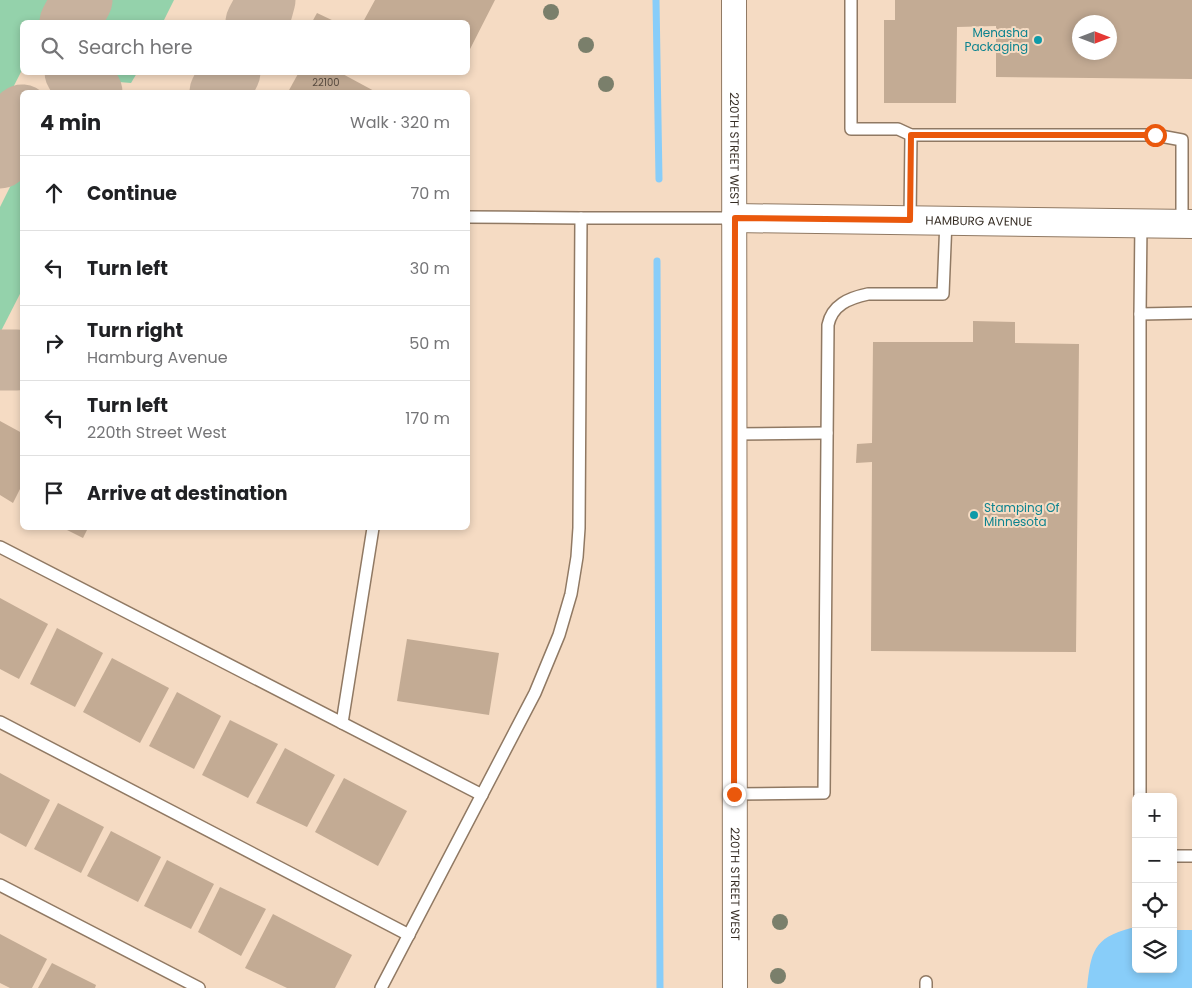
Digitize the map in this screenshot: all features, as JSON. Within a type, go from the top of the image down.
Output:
[{"type":"street","name":"220TH STREET WEST","points":[[734,0],[735,988]]},
{"type":"street","name":"HAMBURG AVENUE","points":[[735,218],[1187,224]]},
{"type":"lane","points":[[851,0],[851,129],[898,129],[911,135],[1155,135],[1182,140],[1187,224]]},
{"type":"lane","points":[[910,220],[911,135]]},
{"type":"lane","points":[[470,217],[735,218]]},
{"type":"lane","points":[[381,988],[535,693],[559,635],[571,594],[578,557],[579,528],[581,218]]},
{"type":"lane","points":[[734,794],[824,793],[828,325],[833,311],[846,301],[868,294],[943,294],[946,220]]},
{"type":"lane","points":[[1140,793],[1141,223]]},
{"type":"lane","points":[[1140,314],[1192,313]]},
{"type":"lane","points":[[734,434],[827,434]]},
{"type":"lane","points":[[342,723],[373,530]]},
{"type":"lane","points":[[0,547],[482,795]]},
{"type":"lane","points":[[0,722],[409,935]]},
{"type":"lane","points":[[1177,856],[1192,856]]},
{"type":"lane","points":[[0,885],[199,988]]},
{"type":"green space","points":[[0,0],[59,0],[48,20],[20,20],[20,74],[0,113]]},
{"type":"green space","points":[[109,0],[174,0],[164,20],[98,20]]},
{"type":"green space","points":[[106,75],[136,75],[131,83],[119,82]]},
{"type":"green space","points":[[20,172],[20,294],[0,333],[0,207],[16,175]]},
{"type":"water","points":[[1132,928],[1132,973],[1177,973],[1177,930],[1192,930],[1192,988],[1087,988],[1090,965],[1096,948],[1101,942],[1118,932]]},
{"type":"building","points":[[375,0],[495,0],[470,49],[470,20],[364,20]]},
{"type":"building","name":"Menasha Packaging","points":[[895,0],[1192,0],[1192,79],[996,77],[996,26],[957,27],[956,103],[884,103],[884,20],[895,20]]},
{"type":"building","points":[[317,13],[332,20],[313,20]]},
{"type":"building","points":[[297,75],[345,75],[372,90],[289,90]]},
{"type":"building","name":"Stamping Of Minnesota","points":[[973,321],[1015,322],[1015,343],[1079,344],[1076,652],[871,651],[872,462],[856,463],[857,444],[872,443],[873,342],[973,342]]},
{"type":"building","points":[[0,421],[20,432],[20,489],[13,503],[0,495]]},
{"type":"building","points":[[67,530],[87,530],[83,538]]},
{"type":"building","points":[[0,598],[48,624],[19,679],[0,669]]},
{"type":"building","points":[[57,628],[103,653],[75,707],[30,684]]},
{"type":"building","points":[[407,639],[499,653],[489,715],[397,701]]},
{"type":"building","points":[[112,658],[169,688],[140,743],[83,712]]},
{"type":"building","points":[[177,692],[221,716],[194,769],[149,746]]},
{"type":"building","points":[[230,720],[278,744],[248,798],[202,775]]},
{"type":"building","points":[[285,748],[335,775],[307,827],[256,803]]},
{"type":"building","points":[[0,773],[50,800],[26,847],[0,833]]},
{"type":"building","points":[[344,778],[407,811],[378,866],[315,832]]},
{"type":"building","points":[[58,803],[104,827],[81,873],[34,849]]},
{"type":"building","points":[[111,831],[161,857],[138,902],[87,876]]},
{"type":"building","points":[[167,860],[214,884],[191,929],[144,906]]},
{"type":"building","points":[[220,887],[266,909],[241,956],[198,932]]},
{"type":"building","points":[[273,914],[352,955],[335,988],[287,988],[245,968]]},
{"type":"building","points":[[0,934],[47,959],[32,988],[10,988],[0,983]]},
{"type":"building","points":[[52,963],[96,985],[95,988],[38,988]]},
{"type":"waterway","points":[[656,0],[659,179]]},
{"type":"waterway","points":[[657,261],[660,988]]},
{"type":"taxiway","points":[[71,20],[82,0]]},
{"type":"taxiway","points":[[257,20],[265,0]]},
{"type":"taxiway","points":[[77,75],[84,86],[89,90]]},
{"type":"taxiway","points":[[221,90],[228,75]]},
{"type":"taxiway","points":[[0,158],[20,119]]},
{"type":"taxiway","points":[[0,360],[17,360]]},
{"type":"place","name":"Menasha Packaging","points":[[1038,40]]},
{"type":"place","name":"Stamping Of Minnesota","points":[[974,515]]},
{"type":"route","points":[[734,794],[735,218],[910,220],[911,135],[1155,135]]}]
